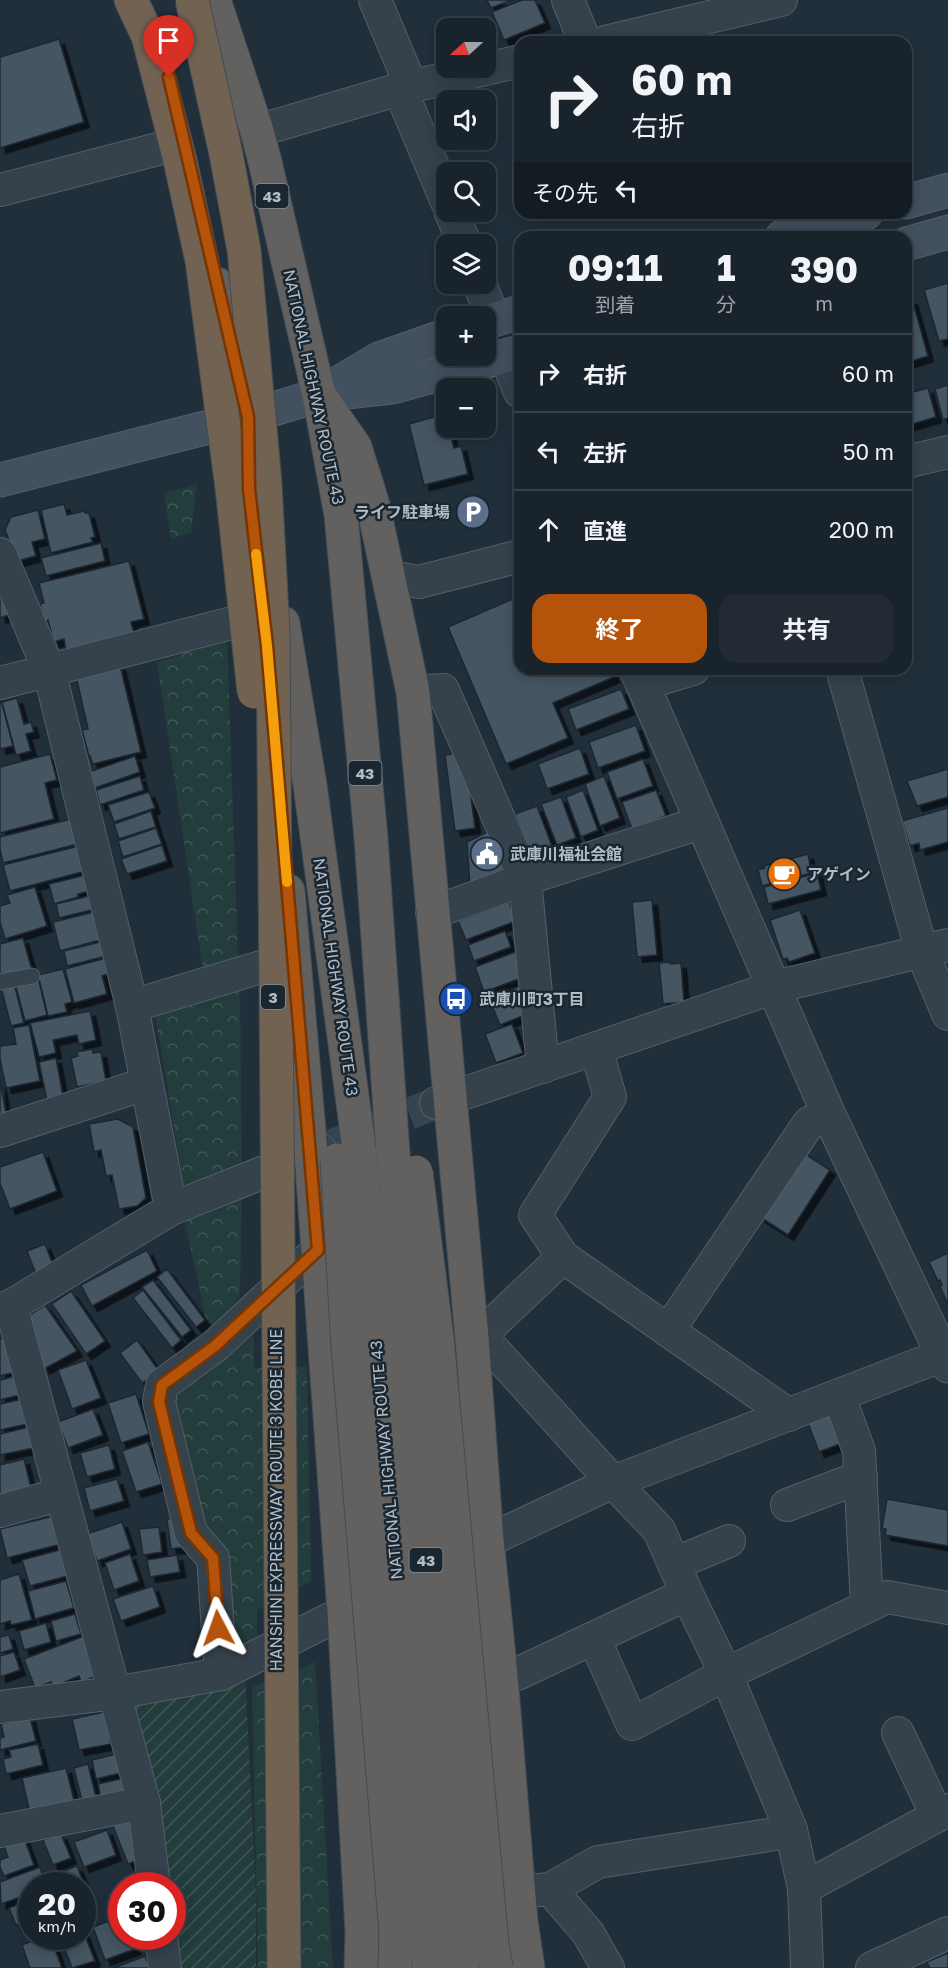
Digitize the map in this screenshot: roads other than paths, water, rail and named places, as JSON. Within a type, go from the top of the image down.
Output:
[{"type":"highway","points":[[132,0],[147,36]]},
{"type":"highway","name":"HANSHIN EXPRESSWAY ROUTE 3 KOBE LINE","points":[[138,0],[180,160],[202,261],[232,488],[250,649],[268,861],[273,965],[279,1968]]},
{"type":"highway","name":"NATIONAL HIGHWAY ROUTE 43","points":[[148,0],[159,32],[248,417],[310,785],[335,969],[332,1154],[429,1968]]},
{"type":"highway","name":"HANSHIN EXPRESSWAY ROUTE 3 KOBE LINE","points":[[192,0],[226,154],[244,250],[265,483],[273,632],[284,1968]]},
{"type":"highway","name":"NATIONAL HIGHWAY ROUTE 43","points":[[214,0],[257,131],[318,395],[341,515],[371,838],[379,956],[403,1154],[439,1717],[462,1968]]},
{"type":"highway","points":[[318,395],[355,447],[373,504],[390,577],[412,692],[432,913],[443,1101],[472,1338],[487,1540],[501,1676],[534,1891],[528,1968]]},
{"type":"highway","points":[[248,417],[249,489],[263,615],[294,957],[332,1154],[396,1933],[395,1968]]},
{"type":"highway","points":[[332,1154],[318,1250],[344,1612],[362,1932],[360,1968]]},
{"type":"highway","points":[[403,1154],[437,1338],[496,1968]]},
{"type":"main road","points":[[912,200],[948,189]]},
{"type":"main road","points":[[803,231],[845,219]]},
{"type":"main road","points":[[912,242],[948,232]]},
{"type":"main road","points":[[318,395],[379,359],[436,339]]},
{"type":"main road","points":[[0,480],[248,417],[318,395],[392,387],[513,354]]},
{"type":"street","points":[[375,0],[436,170]]},
{"type":"street","points":[[568,0],[583,36]]},
{"type":"street","points":[[630,36],[781,0]]},
{"type":"street","points":[[257,131],[406,87],[514,62]]},
{"type":"street","points":[[0,190],[158,149]]},
{"type":"street","points":[[486,294],[500,318]]},
{"type":"street","points":[[912,461],[948,452]]},
{"type":"street","points":[[0,554],[49,670],[132,1006],[145,1084],[171,1209]]},
{"type":"street","points":[[390,577],[419,582],[514,558]]},
{"type":"street","points":[[0,682],[263,615]]},
{"type":"street","points":[[844,675],[935,949],[948,1014]]},
{"type":"street","points":[[0,1707],[115,1693],[221,1674],[487,1540],[613,1482],[946,1358],[828,1113],[639,676]]},
{"type":"street","points":[[412,692],[443,690],[525,879],[543,1067]]},
{"type":"street","points":[[432,913],[525,879],[703,822]]},
{"type":"street","points":[[443,1101],[775,987],[935,949]]},
{"type":"street","points":[[132,1006],[294,957]]},
{"type":"street","points":[[596,1049],[610,1097],[535,1215],[563,1257],[789,1415]]},
{"type":"street","points":[[0,1131],[145,1084]]},
{"type":"street","points":[[668,1331],[809,1123],[828,1113]]},
{"type":"street","points":[[152,1872],[144,1803],[62,1494],[6,1308],[171,1209],[332,1154]]},
{"type":"street","points":[[221,1674],[213,1558],[191,1533],[159,1402],[162,1385],[215,1346],[318,1250]]},
{"type":"street","points":[[472,1338],[485,1331],[563,1257]]},
{"type":"street","points":[[472,1338],[490,1346],[659,1530],[726,1674],[791,1830],[804,1888],[807,1968]]},
{"type":"street","points":[[839,1396],[859,1450],[867,1605]]},
{"type":"street","points":[[787,1505],[861,1477]]},
{"type":"street","points":[[0,1511],[62,1494]]},
{"type":"street","points":[[674,1564],[729,1541]]},
{"type":"street","points":[[501,1676],[518,1674],[687,1594]]},
{"type":"street","points":[[594,1638],[632,1724],[726,1674],[887,1597],[948,1608]]},
{"type":"street","points":[[804,1888],[942,1813],[898,1733]]},
{"type":"street","points":[[0,1831],[144,1803]]},
{"type":"street","points":[[608,1968],[588,1933],[534,1891],[598,1862],[791,1830]]},
{"type":"street","points":[[872,1968],[948,1933]]},
{"type":"street","points":[[163,1950],[165,1968]]},
{"type":"lane","points":[[0,982],[32,976]]},
{"type":"tunnel","points":[[320,1150],[436,1103]]},
{"type":"place","name":"ライフ駐車場","points":[[473,512]]},
{"type":"place","name":"武庫川福祉会館","points":[[487,854]]},
{"type":"place","name":"アゲイン","points":[[784,874]]},
{"type":"place","name":"武庫川町3丁目","points":[[456,999]]}]
